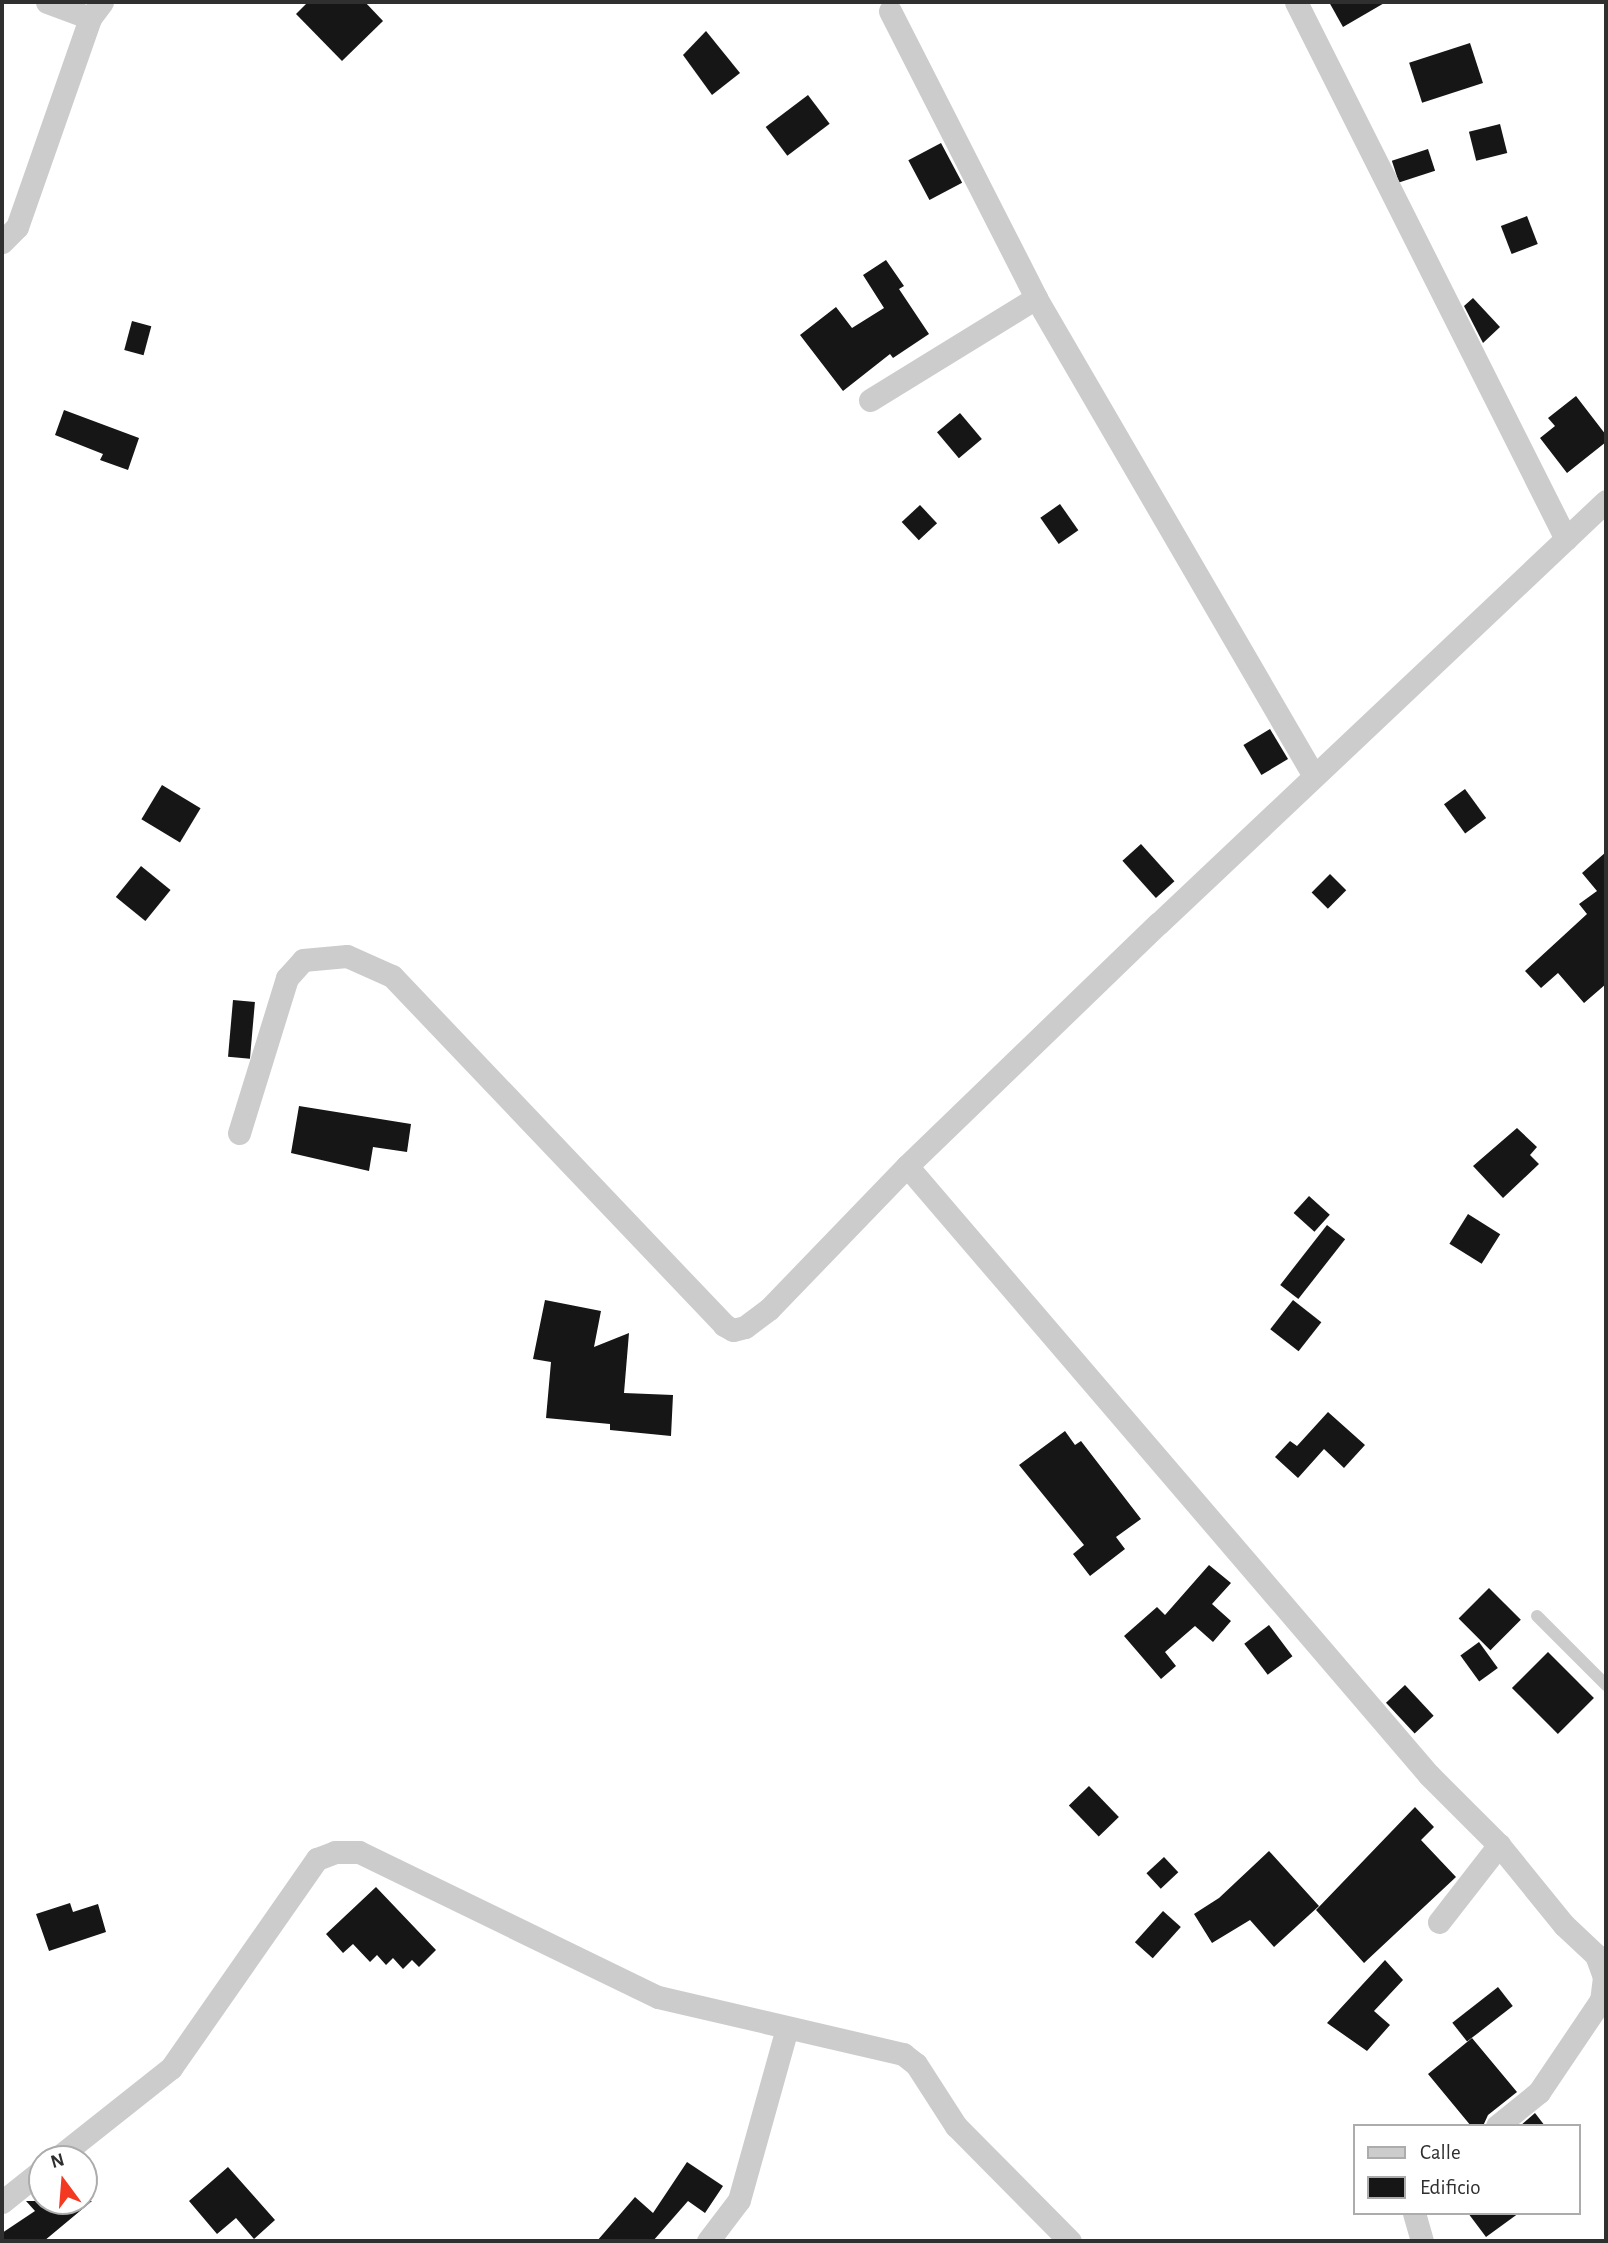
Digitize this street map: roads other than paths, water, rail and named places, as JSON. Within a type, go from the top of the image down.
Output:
[{"type":"street","points":[[2,242],[17,227],[96,10],[47,2]]},
{"type":"street","points":[[1296,2],[1566,540]]},
{"type":"street","points":[[891,5],[1036,298],[1314,776]]},
{"type":"street","points":[[870,400],[1036,298]]},
{"type":"street","points":[[239,1133],[287,978],[303,960],[346,956],[393,976],[733,1330],[769,1309],[907,1166],[1314,776],[1606,502]]},
{"type":"street","points":[[907,1166],[1429,1775],[1499,1845],[1564,1925],[1585,1940],[1604,1977],[1601,2000],[1569,2053],[1539,2092],[1499,2124]]},
{"type":"street","points":[[1439,1922],[1499,1845]]},
{"type":"street","points":[[74,2145],[171,2068],[317,1858],[335,1852],[359,1852],[658,1997],[888,2049],[916,2064],[956,2126],[1070,2241]]},
{"type":"street","points":[[708,2241],[739,2200],[787,2028]]},
{"type":"street","points":[[2,2202],[28,2181]]},
{"type":"street","points":[[1415,2215],[1422,2241]]},
{"type":"lane","points":[[1537,1616],[1606,1685]]}]
